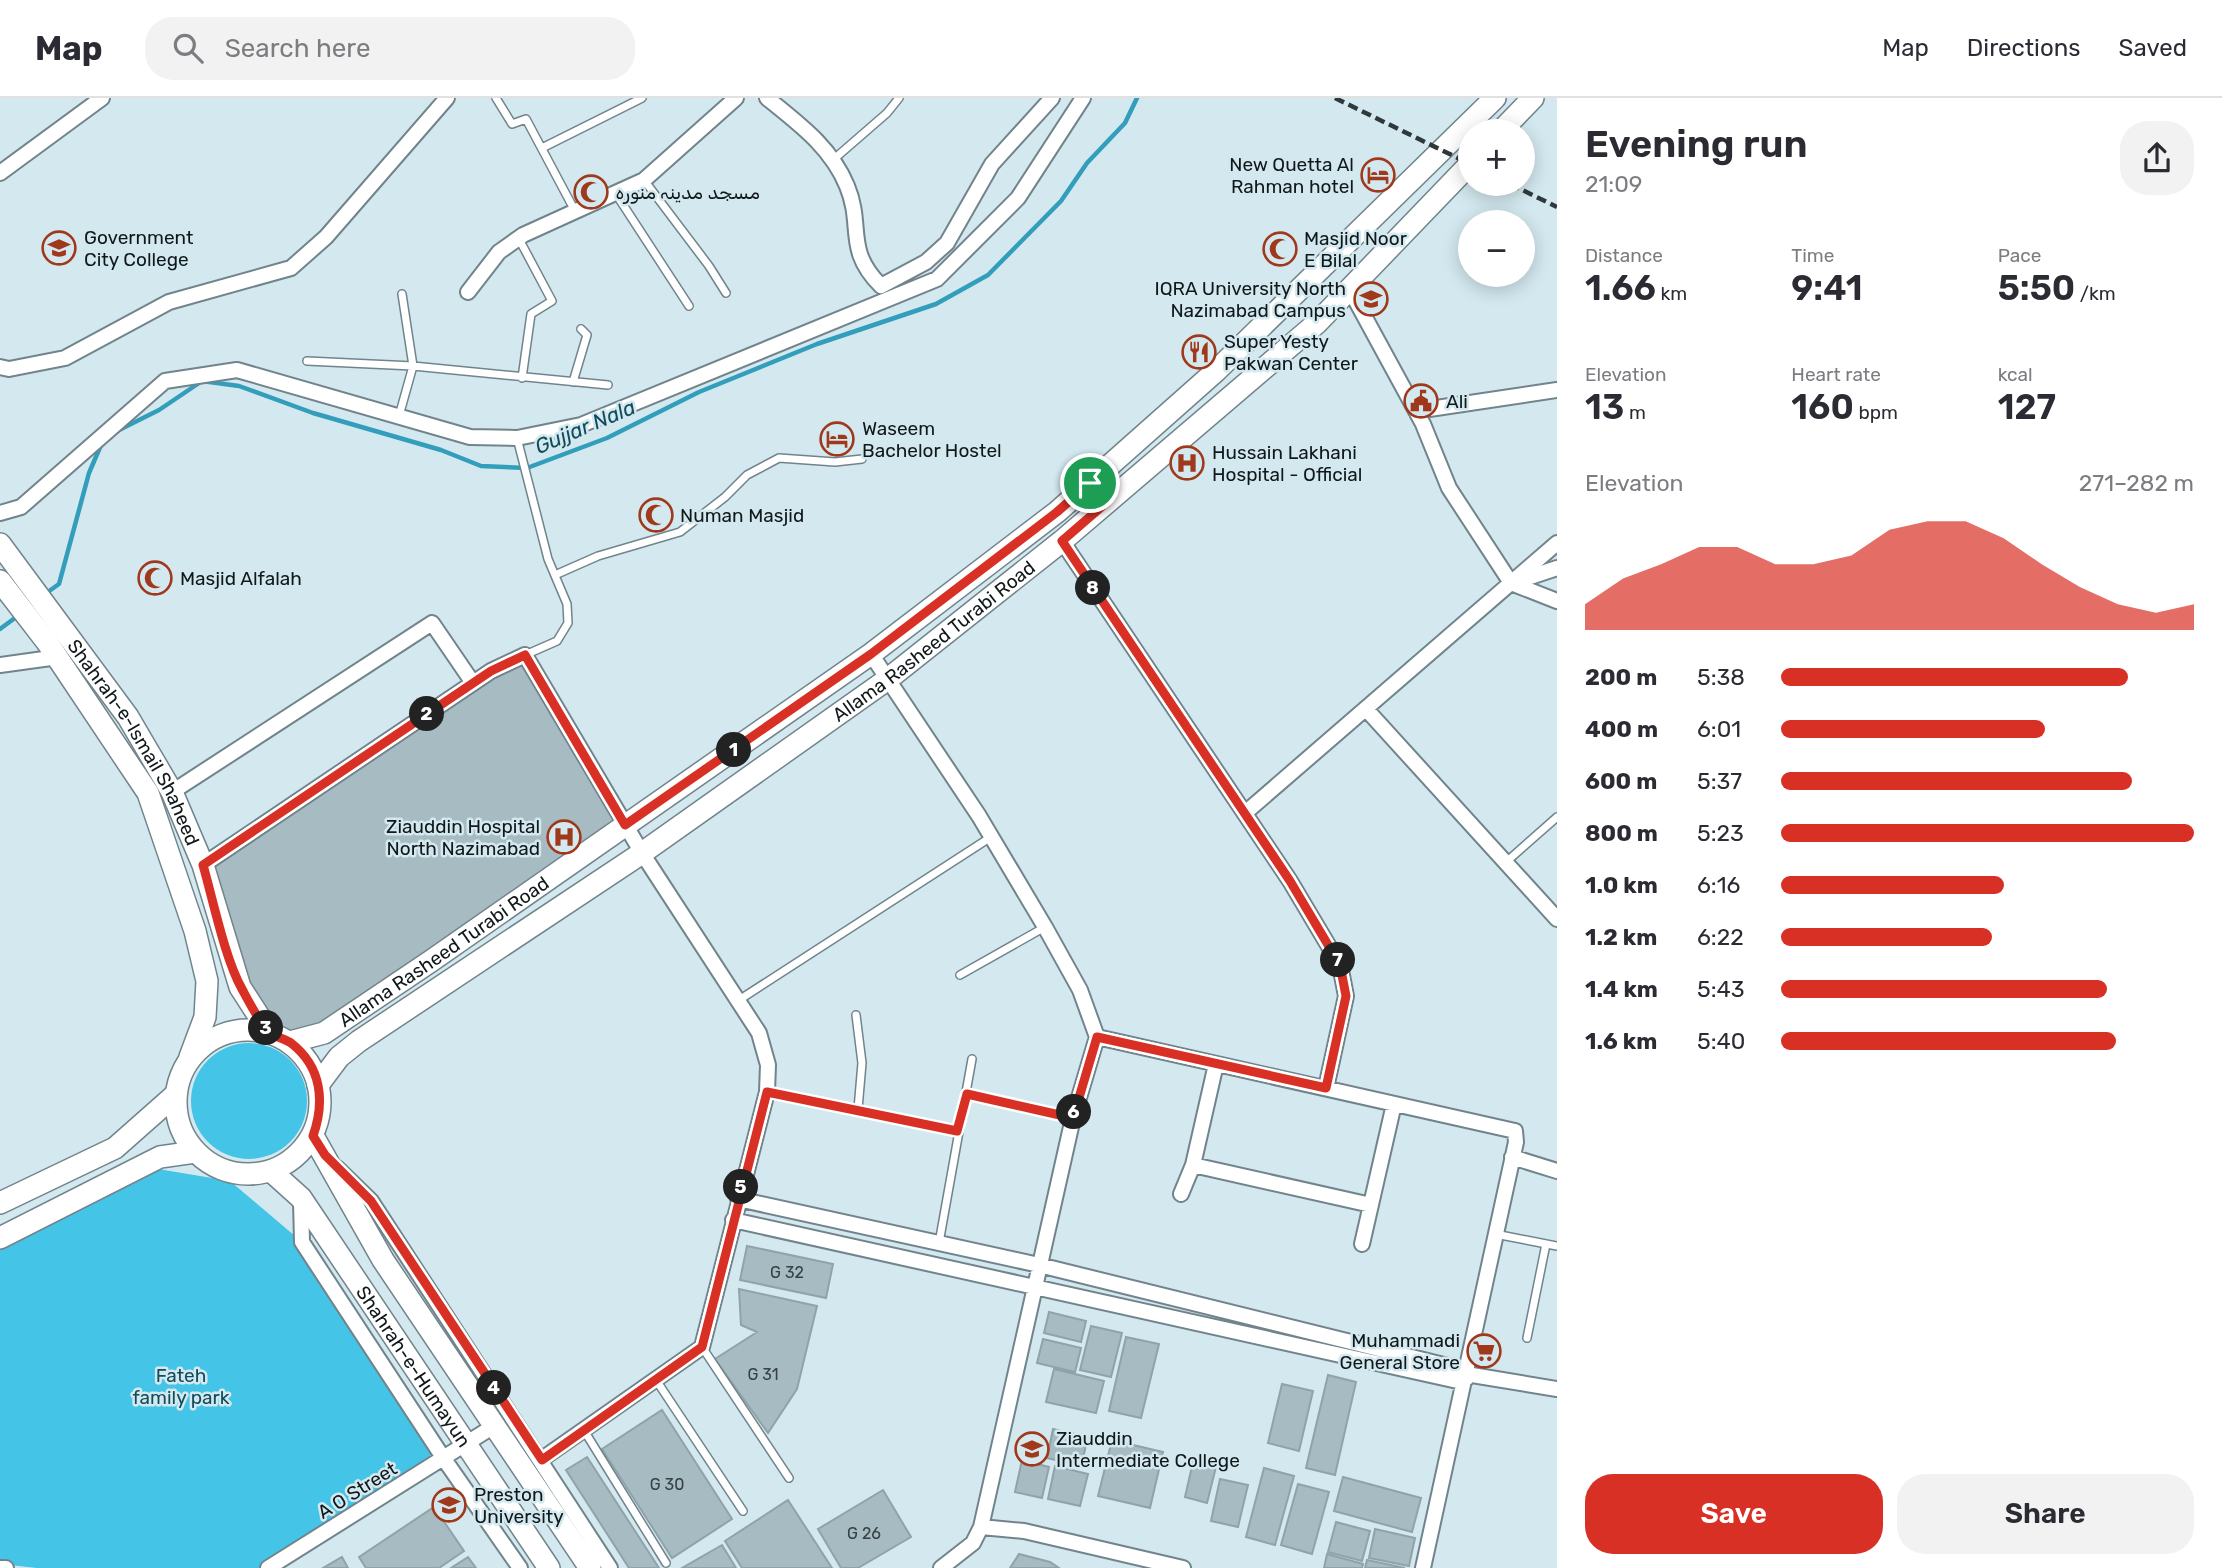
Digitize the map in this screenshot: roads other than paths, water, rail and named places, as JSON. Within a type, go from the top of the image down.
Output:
[{"type":"main road","name":"Allama Rasheed Turabi Road","points":[[290,1042],[324,1033],[871,654],[993,560],[1090,483],[1216,371],[1494,98]]},
{"type":"main road","points":[[1513,119],[1533,98]]},
{"type":"main road","name":"Allama Rasheed Turabi Road","points":[[318,1085],[339,1057],[359,1041],[642,853],[888,679],[1062,541],[1317,323],[1458,177]]},
{"type":"main road","points":[[1090,483],[1107,502]]},
{"type":"main road","name":"Shahrah-e-Ismail Shaheed","points":[[0,544],[128,717],[172,792],[203,865],[240,987],[269,1032]]},
{"type":"main road","points":[[993,560],[1011,581]]},
{"type":"main road","name":"Shahrah-e-Ismail Shaheed","points":[[0,581],[53,649],[148,793],[195,931],[207,981],[205,1017],[190,1057]]},
{"type":"main road","points":[[246,1029],[269,1032],[290,1042],[306,1058],[318,1085],[319,1117],[313,1136],[302,1151],[271,1171],[251,1174],[230,1172],[211,1165],[195,1152],[183,1135],[176,1116],[175,1095],[180,1075],[190,1057],[205,1043],[223,1034],[246,1029]]},
{"type":"main road","points":[[0,1203],[115,1148],[175,1095]]},
{"type":"main road","name":"Shahrah-e-Humayun","points":[[313,1136],[383,1260],[590,1568]]},
{"type":"main road","points":[[0,1238],[160,1157],[195,1152]]},
{"type":"main road","name":"Shahrah-e-Humayun","points":[[271,1171],[301,1198],[550,1568]]},
{"type":"street","points":[[0,173],[102,98]]},
{"type":"street","points":[[0,367],[9,369],[65,358],[169,302],[291,268],[326,237],[447,98]]},
{"type":"street","points":[[468,292],[499,252],[518,238],[644,180],[736,98]]},
{"type":"street","points":[[767,98],[834,159],[848,189],[864,268],[881,286],[926,262],[947,243],[992,164],[1052,98]]},
{"type":"street","points":[[0,513],[21,507],[165,381],[237,370],[470,437],[517,438],[581,425],[928,284],[1018,198],[1083,98]]},
{"type":"street","points":[[1350,290],[1416,411],[1450,488],[1511,583],[1557,601]]},
{"type":"street","points":[[1416,411],[1557,390]]},
{"type":"street","points":[[1062,541],[1245,813],[1340,965],[1346,996],[1326,1088]]},
{"type":"street","points":[[1245,813],[1557,543]]},
{"type":"street","points":[[1511,583],[1557,568]]},
{"type":"street","points":[[172,792],[432,623],[473,683]]},
{"type":"street","points":[[0,665],[53,649]]},
{"type":"street","points":[[871,654],[991,836],[1045,927],[1080,990],[1097,1037],[1073,1118],[981,1527],[973,1543],[941,1568]]},
{"type":"street","points":[[203,865],[473,683],[525,655],[642,853],[759,1033],[768,1065],[767,1092],[702,1347],[542,1460]]},
{"type":"street","points":[[1366,709],[1557,919]]},
{"type":"street","points":[[1097,1037],[1515,1131],[1512,1157],[1466,1376],[1423,1568]]},
{"type":"street","points":[[1181,1194],[1193,1165],[1216,1064]]},
{"type":"street","points":[[1362,1244],[1394,1104]]},
{"type":"street","points":[[325,1155],[371,1201],[610,1568]]},
{"type":"street","points":[[1512,1157],[1557,1171]]},
{"type":"street","points":[[1193,1165],[1371,1205]]},
{"type":"street","points":[[301,1198],[302,1241],[444,1459],[520,1568]]},
{"type":"street","points":[[738,1199],[1039,1265],[1466,1376]]},
{"type":"street","points":[[733,1220],[1035,1287],[1466,1376],[1557,1389]]},
{"type":"street","name":"A O Street","points":[[268,1568],[494,1426]]},
{"type":"street","points":[[981,1527],[1024,1531],[1183,1568]]},
{"type":"street","points":[[0,1567],[6,1568]]},
{"type":"lane","points":[[496,98],[512,124],[526,119],[575,212]]},
{"type":"lane","points":[[542,148],[642,98]]},
{"type":"lane","points":[[834,159],[887,113],[899,98]]},
{"type":"lane","points":[[644,180],[726,293]]},
{"type":"lane","points":[[616,194],[689,306]]},
{"type":"lane","points":[[518,238],[552,301],[531,314],[522,378]]},
{"type":"lane","points":[[400,416],[413,366],[402,294]]},
{"type":"lane","points":[[573,382],[587,335],[582,329]]},
{"type":"lane","points":[[307,361],[413,366],[608,385]]},
{"type":"lane","points":[[517,438],[528,490],[567,604],[568,623],[557,641],[525,655]]},
{"type":"lane","points":[[555,575],[598,556],[680,531],[725,498],[747,475],[779,458],[835,462],[862,459]]},
{"type":"lane","points":[[1505,863],[1557,817]]},
{"type":"lane","points":[[739,1000],[991,836]]},
{"type":"lane","points":[[960,975],[1045,927]]},
{"type":"lane","points":[[856,1015],[862,1063],[858,1109]]},
{"type":"lane","points":[[939,1243],[972,1059]]},
{"type":"lane","points":[[767,1092],[957,1131]]},
{"type":"lane","points":[[967,1094],[1073,1118]]},
{"type":"lane","points":[[1494,1234],[1557,1247]]},
{"type":"lane","points":[[1527,1338],[1546,1244]]},
{"type":"lane","points":[[702,1347],[789,1478]]},
{"type":"lane","points":[[656,1380],[743,1511]]},
{"type":"lane","points":[[585,1432],[666,1563]]},
{"type":"waterway","name":"Gujjar Nala","points":[[117,431],[159,410],[202,381],[239,386],[313,413],[441,450],[481,466],[527,468],[607,438],[699,392],[817,344],[936,304],[988,275],[1061,201],[1087,163],[1125,123],[1137,98]]},
{"type":"waterway","name":"Gujjar Nala","points":[[45,594],[59,584],[89,473],[101,445]]},
{"type":"waterway","name":"Gujjar Nala","points":[[0,629],[19,615]]},
{"type":"railway","points":[[1335,98],[1458,158]]},
{"type":"railway","points":[[1535,196],[1557,207]]},
{"type":"place","name":"New Quetta Al Rahman hotel","points":[[1378,175]]},
{"type":"place","name":"مسجد مدینہ منورہ","points":[[591,192]]},
{"type":"place","name":"Government City College","points":[[59,248]]},
{"type":"place","name":"Masjid Noor E Bilal","points":[[1280,249]]},
{"type":"place","name":"IQRA University North Nazimabad Campus","points":[[1371,299]]},
{"type":"place","name":"Super Yesty Pakwan Center","points":[[1199,352]]},
{"type":"place","name":"Ali","points":[[1421,401]]},
{"type":"place","name":"Waseem Bachelor Hostel","points":[[837,439]]},
{"type":"place","name":"Hussain Lakhani Hospital - Official","points":[[1187,463]]},
{"type":"place","name":"Numan Masjid","points":[[656,515]]},
{"type":"place","name":"Masjid Alfalah","points":[[155,578]]},
{"type":"place","name":"Ziauddin Hospital North Nazimabad","points":[[564,837]]},
{"type":"place","name":"Muhammadi General Store","points":[[1484,1351]]},
{"type":"place","name":"Ziauddin Intermediate College","points":[[1032,1449]]},
{"type":"place","name":"Preston University","points":[[449,1505]]},
{"type":"park label","name":"Fateh family park","points":[[181,1386]]}]
